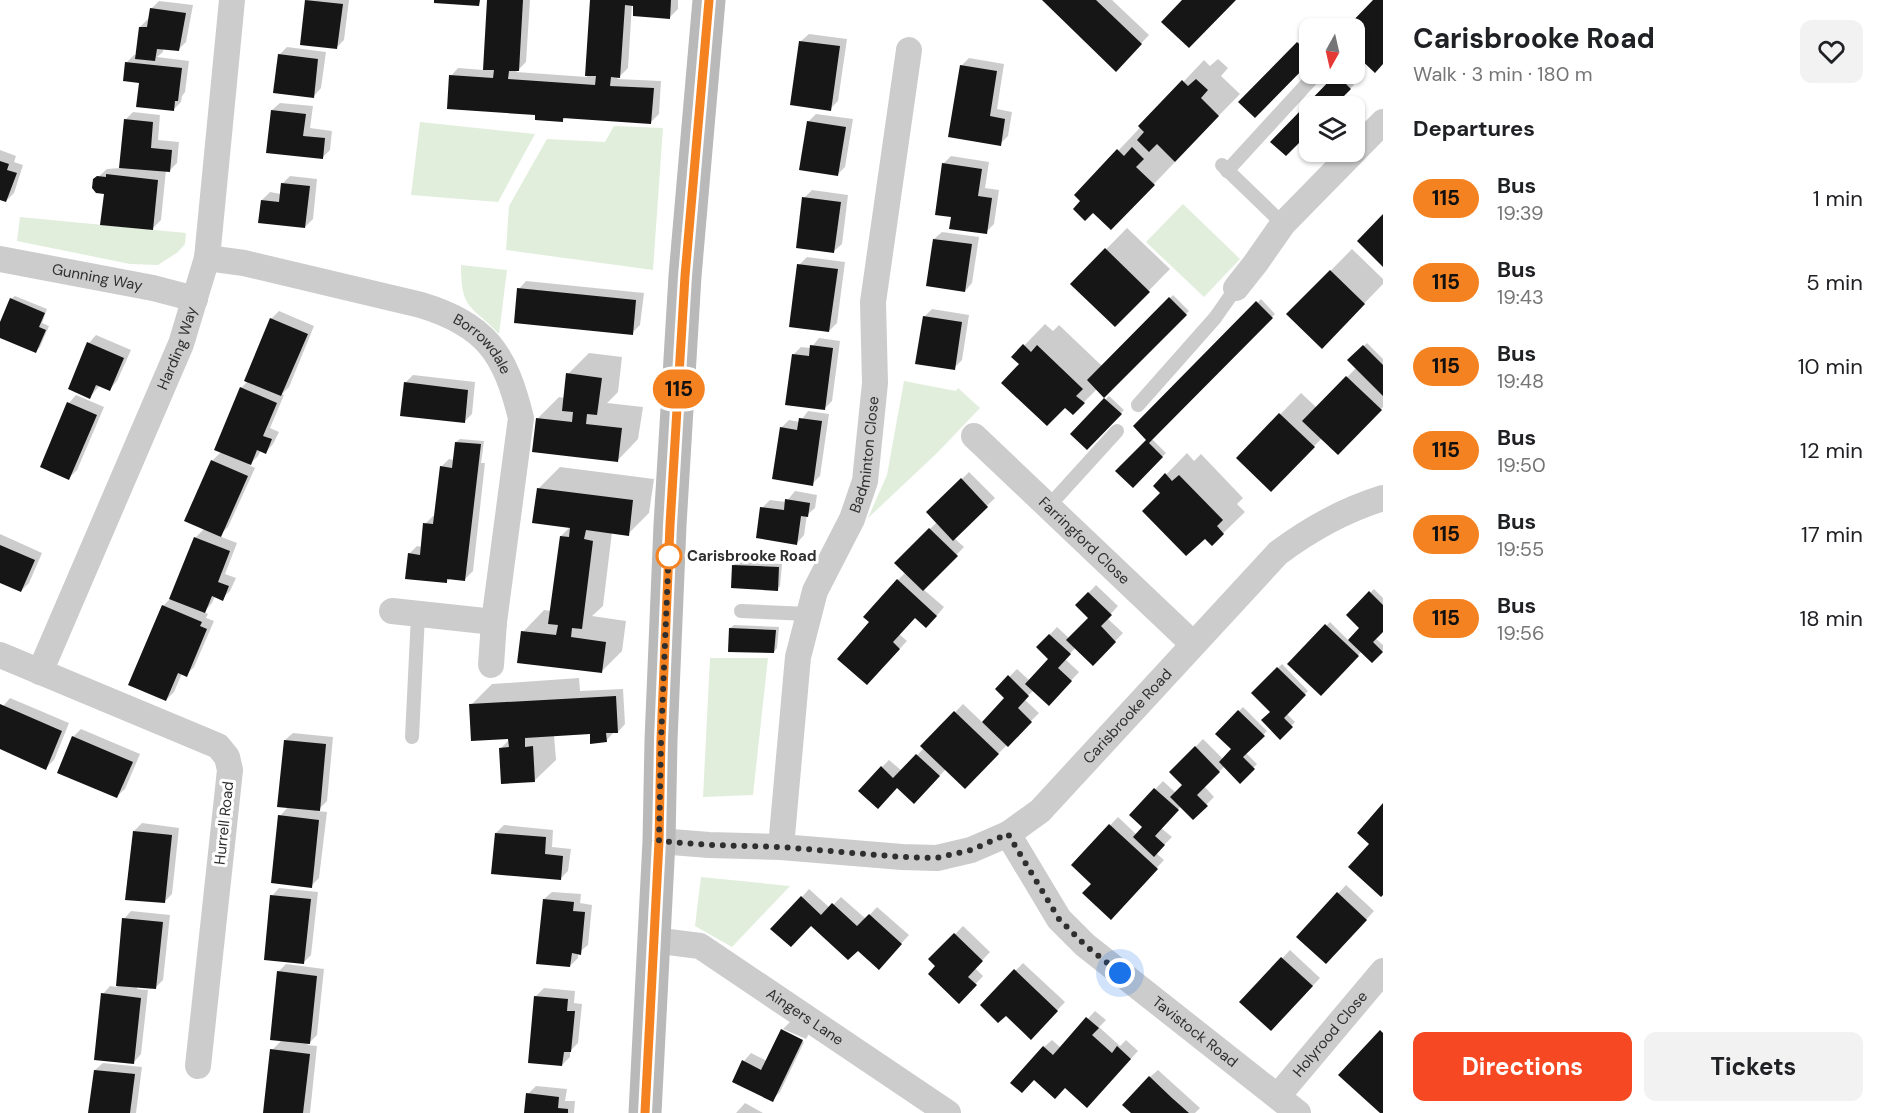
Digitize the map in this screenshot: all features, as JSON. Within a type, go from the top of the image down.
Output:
[{"type":"main road","points":[[645,1113],[659,841],[670,525],[685,276],[709,0]]},
{"type":"street","name":"Harding Way","points":[[40,672],[181,344],[207,258],[232,0]]},
{"type":"street","name":"Badminton Close","points":[[781,847],[798,657],[815,591],[852,519],[865,481],[875,383],[873,302],[909,50]]},
{"type":"street","points":[[1236,288],[1283,224],[1383,122]]},
{"type":"street","name":"Borrowdale","points":[[207,258],[244,264],[421,305],[445,313],[465,323],[500,357],[514,388],[521,418],[494,622],[491,665]]},
{"type":"street","name":"Gunning Way","points":[[0,260],[153,288],[195,299]]},
{"type":"street","name":"Farringford Close","points":[[974,436],[1193,644]]},
{"type":"street","name":"Carisbrooke Road","points":[[659,841],[936,858],[971,850],[1008,834],[1040,811],[1278,553],[1308,531],[1344,513],[1383,498]]},
{"type":"street","points":[[392,611],[494,622]]},
{"type":"street","name":"Hurrell Road","points":[[0,655],[218,746],[227,757],[230,770],[198,1066]]},
{"type":"street","name":"Tavistock Road","points":[[1008,834],[1059,919],[1085,945],[1298,1113]]},
{"type":"street","name":"Aingers Lane","points":[[653,940],[700,946],[948,1113]]},
{"type":"street","name":"Holyrood Close","points":[[1278,1096],[1383,971]]},
{"type":"lane","points":[[1283,224],[1224,168],[1306,84]]},
{"type":"lane","points":[[1138,405],[1215,318],[1236,288]]},
{"type":"lane","points":[[1048,507],[1117,431]]},
{"type":"lane","points":[[741,611],[809,614]]},
{"type":"lane","points":[[412,737],[418,615]]},
{"type":"green space","points":[[420,122],[535,134],[498,202],[411,195]]},
{"type":"green space","points":[[614,126],[663,128],[653,270],[506,250],[509,206],[547,139],[605,142]]},
{"type":"green space","points":[[1183,204],[1240,259],[1204,297],[1146,242]]},
{"type":"green space","points":[[20,217],[186,233],[185,244],[178,252],[158,265],[130,264],[17,241]]},
{"type":"green space","points":[[461,265],[507,270],[499,334],[470,306],[466,299],[461,280]]},
{"type":"green space","points":[[904,381],[956,391],[958,388],[980,408],[937,453],[868,518],[887,475]]},
{"type":"green space","points":[[710,658],[768,658],[753,795],[703,797]]},
{"type":"green space","points":[[701,877],[790,886],[732,947],[695,926]]},
{"type":"building","points":[[305,0],[343,4],[337,49],[300,45]]},
{"type":"building","points":[[434,0],[480,0],[479,6],[434,3]]},
{"type":"building","points":[[487,0],[523,0],[519,71],[509,71],[508,79],[595,85],[596,76],[585,76],[590,0],[671,0],[670,19],[633,16],[633,6],[625,5],[620,78],[611,77],[610,86],[654,88],[651,124],[563,118],[563,122],[535,120],[535,115],[447,109],[449,75],[493,78],[494,70],[483,70]]},
{"type":"building","points":[[1042,0],[1096,0],[1142,44],[1116,72]]},
{"type":"building","points":[[1182,0],[1236,0],[1189,48],[1161,22]]},
{"type":"building","points":[[1373,0],[1383,0],[1383,64],[1375,73],[1365,64],[1365,18],[1356,18]]},
{"type":"building","points":[[150,8],[186,13],[179,51],[157,49],[155,61],[135,59],[139,27],[147,27]]},
{"type":"building","points":[[799,41],[840,46],[831,111],[790,105]]},
{"type":"building","points":[[1297,42],[1299,44],[1299,73],[1255,118],[1238,102]]},
{"type":"building","points":[[278,54],[318,59],[314,98],[273,93]]},
{"type":"building","points":[[125,62],[182,68],[178,101],[175,101],[174,111],[136,107],[139,83],[123,81]]},
{"type":"building","points":[[960,65],[997,71],[990,116],[1005,119],[1001,146],[948,137]]},
{"type":"building","points":[[1196,79],[1208,90],[1201,98],[1219,116],[1175,162],[1157,144],[1149,152],[1137,140],[1144,132],[1138,126],[1182,80],[1188,86]]},
{"type":"building","points":[[1326,84],[1346,84],[1351,89],[1344,96],[1315,96]]},
{"type":"building","points":[[271,110],[306,114],[303,136],[325,138],[323,159],[266,153]]},
{"type":"building","points":[[1299,112],[1299,143],[1286,156],[1270,142]]},
{"type":"building","points":[[124,119],[153,122],[151,148],[172,150],[170,172],[119,168]]},
{"type":"building","points":[[807,121],[846,127],[838,176],[799,170]]},
{"type":"building","points":[[1132,147],[1144,159],[1136,167],[1155,185],[1111,230],[1093,213],[1085,221],[1073,209],[1080,201],[1074,195],[1117,149],[1124,156]]},
{"type":"building","points":[[0,161],[9,164],[7,170],[17,173],[6,202],[0,200]]},
{"type":"building","points":[[942,163],[982,169],[978,196],[992,198],[987,234],[949,229],[951,217],[935,215]]},
{"type":"building","points":[[106,174],[158,180],[153,230],[100,225],[104,194],[96,193],[92,188],[93,179],[97,176],[106,177]]},
{"type":"building","points":[[281,183],[310,186],[305,228],[258,223],[261,200],[279,202]]},
{"type":"building","points":[[802,197],[841,202],[834,253],[796,248]]},
{"type":"building","points":[[1383,214],[1383,267],[1357,241]]},
{"type":"building","points":[[933,239],[972,244],[965,292],[926,286]]},
{"type":"building","points":[[1105,248],[1150,292],[1115,327],[1070,284]]},
{"type":"building","points":[[797,264],[838,269],[829,332],[789,327]]},
{"type":"building","points":[[1330,270],[1365,304],[1322,349],[1286,314]]},
{"type":"building","points":[[517,288],[636,300],[633,335],[514,323]]},
{"type":"building","points":[[1169,297],[1187,315],[1104,398],[1087,380]]},
{"type":"building","points":[[10,298],[45,313],[39,327],[46,330],[36,353],[0,338],[0,322]]},
{"type":"building","points":[[1256,301],[1273,318],[1149,443],[1163,457],[1133,488],[1115,471],[1146,440],[1133,426]]},
{"type":"building","points":[[923,316],[962,322],[955,370],[915,364]]},
{"type":"building","points":[[270,318],[308,334],[281,396],[244,381]]},
{"type":"building","points":[[87,342],[124,358],[110,391],[96,385],[90,399],[68,389]]},
{"type":"building","points":[[1023,344],[1031,352],[1037,345],[1083,389],[1076,396],[1085,403],[1073,415],[1065,408],[1047,426],[1001,383],[1019,364],[1011,357]]},
{"type":"building","points":[[810,345],[833,348],[825,410],[785,405],[792,354],[809,356]]},
{"type":"building","points":[[1363,345],[1383,365],[1383,396],[1347,360]]},
{"type":"building","points":[[566,373],[602,378],[597,415],[587,414],[586,424],[622,428],[618,462],[532,452],[536,418],[572,422],[573,412],[562,411]]},
{"type":"building","points":[[1346,376],[1382,410],[1338,455],[1302,421]]},
{"type":"building","points":[[404,382],[468,390],[465,423],[400,416]]},
{"type":"building","points":[[240,387],[277,403],[263,436],[272,439],[266,454],[257,450],[251,465],[214,450]]},
{"type":"building","points":[[1104,398],[1122,414],[1087,450],[1070,434]]},
{"type":"building","points":[[67,402],[97,415],[69,480],[40,467]]},
{"type":"building","points":[[1279,413],[1315,447],[1271,492],[1236,458]]},
{"type":"building","points":[[799,418],[822,421],[813,486],[772,479],[780,427],[797,430]]},
{"type":"building","points":[[455,442],[481,444],[465,581],[447,579],[447,583],[405,579],[408,553],[420,555],[423,523],[433,524],[440,466],[452,468]]},
{"type":"building","points":[[211,460],[248,476],[221,537],[184,521]]},
{"type":"building","points":[[1165,473],[1172,481],[1179,475],[1223,520],[1217,526],[1224,534],[1212,546],[1205,539],[1186,556],[1142,511],[1160,493],[1153,486]]},
{"type":"building","points":[[961,478],[988,507],[953,541],[926,512]]},
{"type":"building","points":[[537,488],[633,500],[629,536],[586,530],[584,539],[593,541],[582,629],[572,628],[571,637],[606,642],[602,673],[517,663],[521,631],[556,635],[558,625],[548,624],[560,536],[569,537],[570,528],[532,523]]},
{"type":"building","points":[[785,499],[810,503],[808,517],[801,516],[797,545],[756,538],[760,507],[784,510]]},
{"type":"building","points":[[929,528],[958,556],[923,591],[894,563]]},
{"type":"building","points":[[194,537],[230,551],[218,582],[229,586],[223,601],[212,596],[205,613],[169,599]]},
{"type":"building","points":[[0,545],[35,560],[21,592],[0,583]]},
{"type":"building","points":[[732,565],[779,567],[778,591],[731,588]]},
{"type":"building","points":[[897,579],[937,616],[926,628],[915,618],[893,642],[900,649],[867,685],[837,659],[869,622],[863,617]]},
{"type":"building","points":[[1369,591],[1383,605],[1383,632],[1373,642],[1383,652],[1372,663],[1348,640],[1359,628],[1346,615]]},
{"type":"building","points":[[1088,592],[1112,615],[1101,626],[1116,642],[1093,666],[1066,640],[1088,618],[1075,605]]},
{"type":"building","points":[[162,605],[202,622],[200,626],[207,629],[187,677],[178,673],[166,701],[128,685]]},
{"type":"building","points":[[1325,624],[1359,656],[1321,696],[1287,664]]},
{"type":"building","points":[[729,628],[776,630],[774,653],[728,652]]},
{"type":"building","points":[[1049,634],[1071,654],[1058,668],[1072,681],[1049,706],[1025,684],[1048,659],[1036,647]]},
{"type":"building","points":[[1277,667],[1306,695],[1284,718],[1293,727],[1280,740],[1261,720],[1270,712],[1251,693]]},
{"type":"building","points":[[1008,675],[1029,696],[1018,708],[1032,722],[1008,747],[982,722],[1004,698],[995,689]]},
{"type":"building","points":[[616,696],[618,733],[606,733],[607,742],[590,744],[590,734],[525,738],[525,747],[533,746],[535,782],[501,784],[499,748],[509,747],[508,739],[471,741],[469,704]]},
{"type":"building","points":[[0,704],[62,731],[46,770],[0,749]]},
{"type":"building","points":[[1238,710],[1265,736],[1243,757],[1255,769],[1240,784],[1219,762],[1231,749],[1215,734]]},
{"type":"building","points":[[954,711],[999,754],[965,789],[920,746]]},
{"type":"building","points":[[72,736],[133,762],[117,798],[57,773]]},
{"type":"building","points":[[284,740],[326,744],[320,811],[277,807]]},
{"type":"building","points":[[1195,746],[1220,772],[1197,795],[1208,806],[1193,820],[1170,797],[1182,785],[1169,772]]},
{"type":"building","points":[[916,754],[940,776],[914,804],[897,788],[878,809],[858,791],[881,766],[893,778]]},
{"type":"building","points":[[1154,788],[1179,810],[1155,836],[1165,845],[1154,857],[1133,837],[1142,827],[1129,815]]},
{"type":"building","points":[[1383,803],[1383,895],[1381,897],[1348,867],[1369,844],[1357,833]]},
{"type":"building","points":[[278,815],[319,820],[312,888],[271,883]]},
{"type":"building","points":[[1109,824],[1158,869],[1111,920],[1082,893],[1091,884],[1071,865]]},
{"type":"building","points":[[133,831],[172,835],[165,903],[125,900]]},
{"type":"building","points":[[495,833],[546,837],[545,854],[563,856],[561,880],[491,874]]},
{"type":"building","points":[[1337,892],[1367,920],[1326,964],[1296,937]]},
{"type":"building","points":[[270,895],[311,899],[304,964],[264,960]]},
{"type":"building","points":[[801,896],[821,915],[832,903],[857,926],[869,914],[902,944],[879,970],[858,951],[848,960],[811,926],[791,947],[770,929]]},
{"type":"building","points":[[543,899],[574,902],[573,911],[585,912],[581,955],[572,953],[570,967],[536,964]]},
{"type":"building","points":[[122,918],[163,922],[156,989],[116,986]]},
{"type":"building","points":[[954,933],[983,961],[968,977],[977,985],[959,1004],[928,974],[935,966],[928,959]]},
{"type":"building","points":[[1281,957],[1313,986],[1271,1031],[1239,1002]]},
{"type":"building","points":[[1014,969],[1058,1011],[1031,1040],[1006,1016],[998,1023],[980,1005]]},
{"type":"building","points":[[277,971],[317,976],[310,1044],[270,1040]]},
{"type":"building","points":[[101,993],[141,998],[134,1064],[94,1060]]},
{"type":"building","points":[[534,996],[568,999],[567,1011],[575,1011],[571,1052],[564,1052],[562,1066],[528,1063]]},
{"type":"building","points":[[1086,1017],[1099,1028],[1092,1035],[1112,1053],[1117,1046],[1131,1059],[1087,1108],[1065,1088],[1055,1099],[1034,1080],[1022,1093],[1010,1083],[1043,1046],[1053,1055]]},
{"type":"building","points":[[781,1029],[803,1040],[773,1102],[732,1082],[742,1060],[761,1070]]},
{"type":"building","points":[[1380,1030],[1383,1033],[1383,1113],[1380,1113],[1338,1075]]},
{"type":"building","points":[[270,1049],[310,1054],[303,1113],[263,1113]]},
{"type":"building","points":[[94,1070],[135,1074],[130,1113],[88,1113]]},
{"type":"building","points":[[1149,1076],[1189,1113],[1131,1113],[1122,1105]]},
{"type":"building","points":[[526,1093],[559,1097],[558,1108],[568,1109],[568,1113],[524,1113]]},
{"type":"bus line","name":"115","points":[[645,1113],[659,841],[670,525],[685,276],[709,0]]},
{"type":"place","name":"Carisbrooke Road","points":[[669,556]]},
{"type":"route","points":[[669,556],[669,547],[659,841],[936,858],[971,850],[1008,834],[1059,919],[1085,945],[1120,973]]}]
